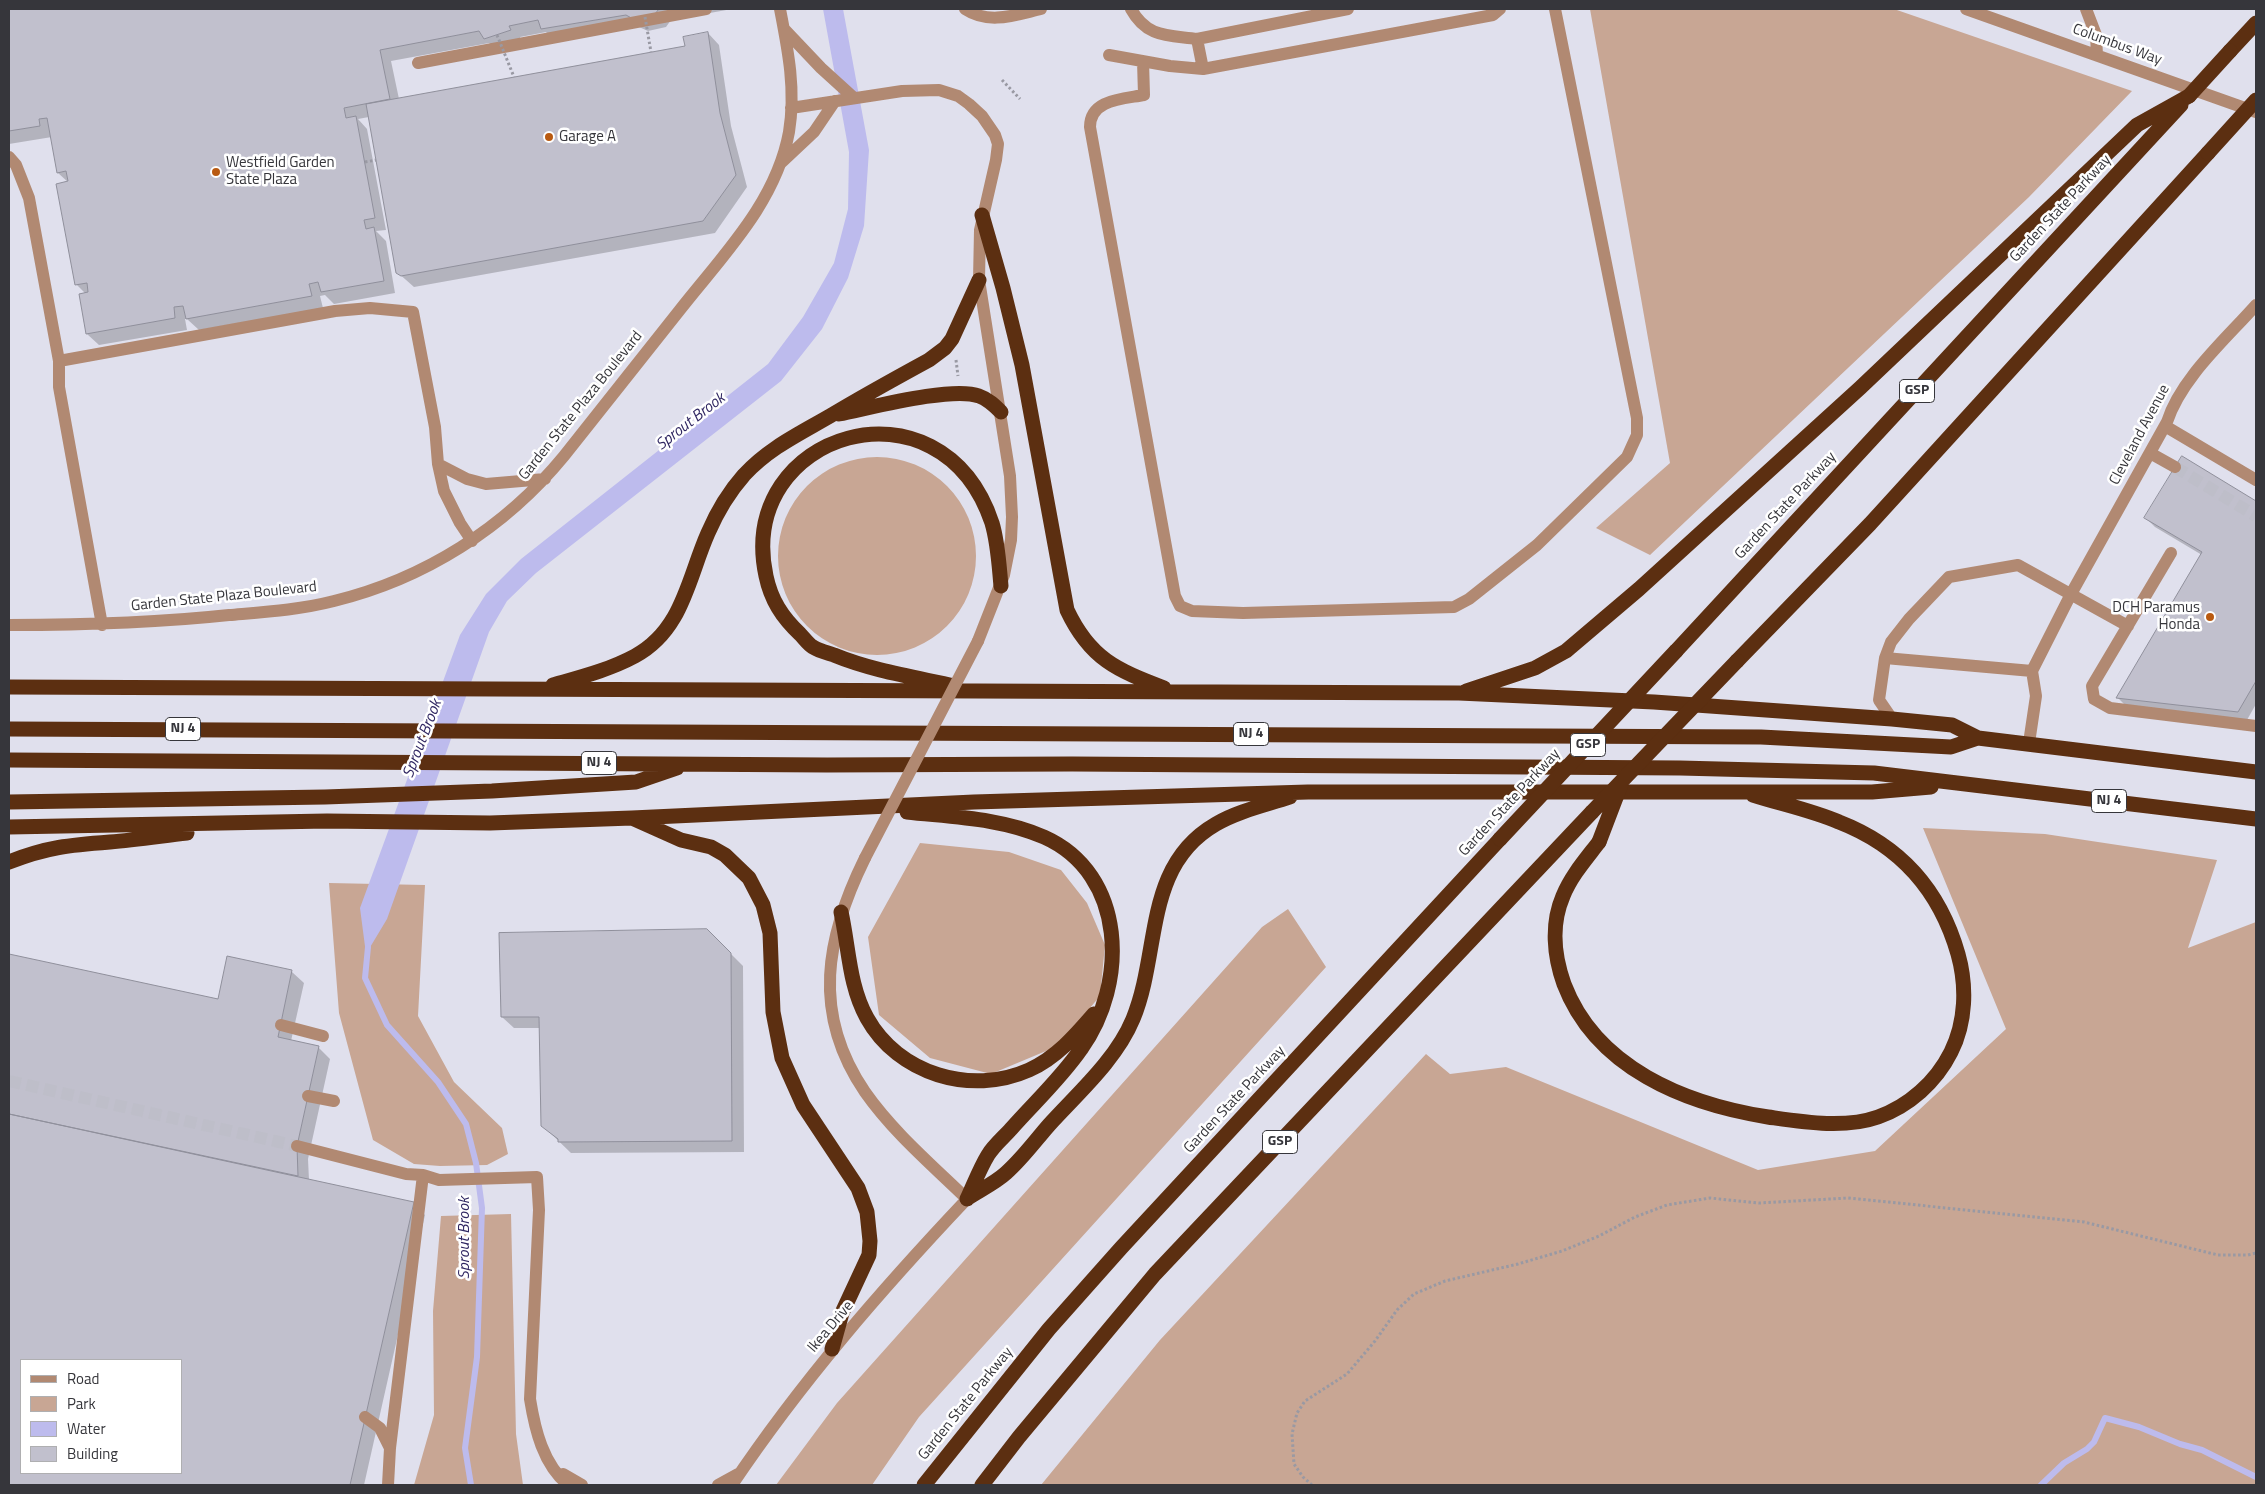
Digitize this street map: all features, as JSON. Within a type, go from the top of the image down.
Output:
[{"type":"highway","name":"Garden State Parkway","points":[[924,1485],[1049,1329],[1114,1256],[2256,23]]},
{"type":"highway","points":[[1458,694],[1535,668],[1566,651],[1646,582],[1860,388],[2137,125],[2189,96]]},
{"type":"highway","name":"GSP","points":[[982,1485],[1018,1437],[1156,1274],[1623,779],[1870,524],[2256,100]]},
{"type":"highway","points":[[982,215],[1022,365],[1067,610],[1077,632],[1094,652],[1117,668],[1173,691]]},
{"type":"highway","points":[[538,690],[605,670],[636,655],[662,635],[675,618],[683,603],[708,534],[722,505],[743,476],[765,454],[792,436],[929,360],[945,348],[958,326],[979,280]]},
{"type":"highway","points":[[830,416],[936,396],[966,394],[982,397],[1001,412]]},
{"type":"highway","points":[[986,693],[860,665],[813,647],[786,620],[778,608],[768,584],[763,555],[769,512],[776,494],[800,463],[836,442],[877,433],[918,439],[952,460],[968,478],[983,502],[996,538],[1001,586]]},
{"type":"highway","points":[[9,686],[986,693],[1173,691],[1458,694],[1654,702],[1892,719],[1952,725],[1978,738]]},
{"type":"highway","name":"NJ 4","points":[[9,729],[1751,737],[1951,746],[1978,738],[2256,772]]},
{"type":"highway","name":"NJ 4","points":[[9,760],[1680,768],[1874,773],[2256,819]]},
{"type":"highway","points":[[9,802],[325,797],[492,791],[636,782],[689,764]]},
{"type":"highway","points":[[1623,779],[1599,842],[1572,878],[1563,895],[1558,911],[1556,952],[1560,973],[1576,1011],[1605,1046],[1621,1061],[1661,1086],[1688,1097],[1745,1114],[1804,1122],[1840,1123],[1856,1122],[1877,1117],[1897,1108],[1916,1096],[1945,1065],[1962,1025],[1964,1005],[1960,966],[1952,934],[1942,911],[1928,888],[1887,847],[1839,821],[1737,790]]},
{"type":"highway","points":[[9,827],[327,821],[490,822],[632,818],[855,807],[1308,792],[1737,790],[1872,792],[1962,784]]},
{"type":"highway","points":[[967,1199],[1006,1173],[1089,1081],[1126,1034],[1133,1020],[1143,986],[1162,894],[1170,870],[1189,844],[1216,824],[1232,816],[1308,792]]},
{"type":"highway","points":[[855,807],[1014,826],[1046,838],[1062,848],[1089,875],[1106,906],[1114,942],[1110,983],[1105,1001],[1090,1036],[1081,1050],[989,1154],[967,1199]]},
{"type":"highway","points":[[632,818],[681,840],[710,847],[725,855],[749,878],[763,905],[770,933],[772,1012],[782,1058],[803,1106],[858,1188],[867,1212],[870,1241],[869,1255],[842,1313],[832,1349]]},
{"type":"highway","points":[[9,862],[29,854],[69,844],[110,842],[270,823]]},
{"type":"highway","points":[[841,912],[853,983],[868,1019],[890,1048],[919,1068],[936,1074],[955,1079],[993,1080],[1029,1070],[1059,1051],[1105,1001]]},
{"type":"street","points":[[418,63],[706,9]]},
{"type":"street","name":"Garden State Plaza Boulevard","points":[[9,625],[102,625],[183,620],[288,610],[334,601],[380,587],[418,571],[472,541],[498,522],[544,480],[744,229],[764,199],[781,163],[789,131],[791,108],[791,70],[780,9]]},
{"type":"street","points":[[965,9],[973,14],[989,18],[1004,18],[1041,9]]},
{"type":"street","points":[[1131,9],[1154,33],[1197,39],[1348,9]]},
{"type":"street","points":[[1109,55],[1170,66],[1203,69],[1492,15],[1500,9]]},
{"type":"street","points":[[1144,61],[1144,95],[1099,106],[1091,115],[1090,127],[1175,596],[1180,606],[1192,611],[1242,613],[1419,610],[1454,607],[1469,599],[1537,545],[1586,499],[1627,458],[1637,435],[1637,418],[1556,9]]},
{"type":"street","name":"Columbus Way","points":[[1966,9],[2256,112]]},
{"type":"street","points":[[2086,9],[2096,35],[2097,56]]},
{"type":"street","points":[[784,29],[829,76],[854,98]]},
{"type":"street","points":[[1197,39],[1203,69]]},
{"type":"street","points":[[791,108],[888,93],[939,90],[958,96],[969,104],[986,122],[998,144],[996,160],[982,215],[978,246],[979,280],[1010,476],[1011,540],[1001,586],[978,641],[865,858],[841,912],[833,943],[830,989],[835,1023],[847,1058],[865,1092],[886,1119],[967,1199]]},
{"type":"street","points":[[781,163],[814,132],[835,101]]},
{"type":"street","points":[[9,157],[16,165],[29,198],[59,361],[59,387],[102,625]]},
{"type":"street","name":"Cleveland Avenue","points":[[2032,671],[2071,594],[2165,426],[2173,404],[2192,377],[2256,305]]},
{"type":"street","points":[[59,361],[336,310],[370,308],[413,312],[435,427],[438,464],[444,491],[460,523],[472,541]]},
{"type":"street","points":[[2165,426],[2256,480]]},
{"type":"street","points":[[2150,452],[2175,467]]},
{"type":"street","points":[[438,464],[467,479],[486,484],[544,480]]},
{"type":"street","points":[[2171,553],[2092,686],[2094,699],[2110,708],[2256,726]]},
{"type":"street","points":[[1892,719],[1879,700],[1885,658],[1891,642],[1909,619],[1949,577],[2018,565],[2128,626]]},
{"type":"street","points":[[1885,658],[2032,671],[2036,696],[2029,743]]},
{"type":"street","points":[[281,1024],[324,1036]]},
{"type":"street","points":[[308,1096],[334,1102]]},
{"type":"street","points":[[297,1146],[406,1174],[439,1180],[537,1177],[539,1210],[530,1399],[536,1430],[553,1469],[568,1485]]},
{"type":"street","points":[[388,1485],[390,1448],[423,1176]]},
{"type":"street","name":"Ikea Drive","points":[[732,1485],[832,1349],[967,1199]]},
{"type":"street","points":[[365,1417],[380,1428],[390,1448]]},
{"type":"street","points":[[553,1469],[554,1485]]},
{"type":"street","points":[[553,1469],[582,1485]]},
{"type":"street","points":[[718,1485],[740,1472]]},
{"type":"path","points":[[645,17],[651,52]]},
{"type":"path","points":[[497,35],[514,77]]},
{"type":"path","points":[[1002,80],[1020,100]]},
{"type":"path","points":[[365,162],[376,160]]},
{"type":"path","points":[[956,358],[958,377]]},
{"type":"path","points":[[1312,1485],[1303,1477],[1294,1464],[1292,1434],[1297,1413],[1305,1401],[1347,1374],[1398,1310],[1414,1294],[1445,1281],[1518,1264],[1562,1251],[1599,1236],[1635,1217],[1667,1205],[1710,1198],[1759,1203],[1857,1199],[2084,1222],[2218,1255],[2248,1255],[2256,1253]]},
{"type":"green space","points":[[1590,9],[1894,9],[2132,91],[2029,197],[1650,555],[1596,528],[1670,463]]},
{"type":"green space","points":[[877,457],[896,459],[915,465],[932,474],[947,486],[959,501],[968,518],[974,537],[976,556],[974,575],[968,594],[959,611],[947,626],[932,638],[915,647],[896,653],[877,655],[858,653],[839,647],[822,638],[807,626],[795,611],[786,594],[780,575],[778,556],[780,537],[786,518],[795,501],[807,486],[822,474],[839,465],[858,459]]},
{"type":"green space","points":[[1923,828],[2045,834],[2217,860],[2188,948],[2256,922],[2256,1485],[1041,1485],[1160,1340],[1426,1054],[1450,1074],[1506,1067],[1758,1170],[1875,1151],[2006,1029]]},
{"type":"green space","points":[[920,843],[1009,852],[1061,870],[1087,903],[1105,945],[1100,996],[1058,1046],[991,1074],[930,1058],[879,1015],[868,937]]},
{"type":"green space","points":[[329,883],[425,885],[418,1016],[454,1082],[502,1128],[508,1154],[487,1165],[440,1166],[414,1164],[373,1140],[339,1013]]},
{"type":"green space","points":[[1288,909],[1326,967],[919,1417],[872,1485],[776,1485],[837,1403],[1262,927]]},
{"type":"green space","points":[[511,1214],[516,1434],[523,1485],[414,1485],[434,1415],[433,1311],[441,1216]]},
{"type":"water","points":[[823,9],[843,9],[869,150],[864,226],[848,278],[822,329],[781,381],[536,573],[507,601],[489,632],[387,919],[366,954],[360,908],[460,635],[486,594],[521,559],[768,364],[803,317],[834,263],[848,209],[849,152]]},
{"type":"building","name":"Westfield Garden State Plaza","points":[[9,9],[659,9],[654,15],[635,20],[626,15],[541,29],[538,20],[509,26],[511,30],[484,39],[479,31],[380,50],[390,99],[344,108],[346,118],[356,116],[375,218],[364,220],[366,229],[374,227],[384,281],[321,292],[318,282],[309,284],[312,296],[186,319],[183,306],[174,307],[175,318],[86,334],[79,294],[88,292],[87,283],[75,285],[56,184],[68,181],[66,171],[57,173],[47,118],[39,119],[40,126],[9,131]]},
{"type":"building","name":"Garage A","points":[[708,32],[720,113],[736,175],[703,221],[401,276],[396,273],[366,104],[685,46],[683,37]]},
{"type":"building","name":"DCH Paramus Honda","points":[[2182,456],[2256,501],[2256,681],[2238,712],[2116,698],[2202,552],[2144,518]]},
{"type":"building","points":[[707,929],[731,953],[732,1141],[558,1142],[558,1139],[541,1126],[539,1017],[501,1017],[499,933]]},
{"type":"building","points":[[9,954],[218,999],[227,956],[292,970],[278,1037],[319,1046],[297,1146],[298,1176],[9,1114]]},
{"type":"building","points":[[9,1114],[414,1202],[350,1485],[9,1485]]},
{"type":"waterway","name":"Sprout Brook","points":[[368,947],[365,978],[387,1025],[438,1082],[466,1124],[476,1163],[482,1208],[477,1357],[465,1448],[471,1485]]},
{"type":"waterway","points":[[2041,1485],[2064,1463],[2087,1449],[2094,1442],[2105,1418],[2139,1427],[2180,1444],[2202,1450],[2256,1477]]},
{"type":"tunnel","points":[[2175,467],[2256,516]]},
{"type":"tunnel","points":[[9,1081],[297,1146]]},
{"type":"place","name":"Garage A","points":[[549,137]]},
{"type":"place","name":"Westfield Garden State Plaza","points":[[216,172]]},
{"type":"place","name":"DCH Paramus Honda","points":[[2210,617]]}]
